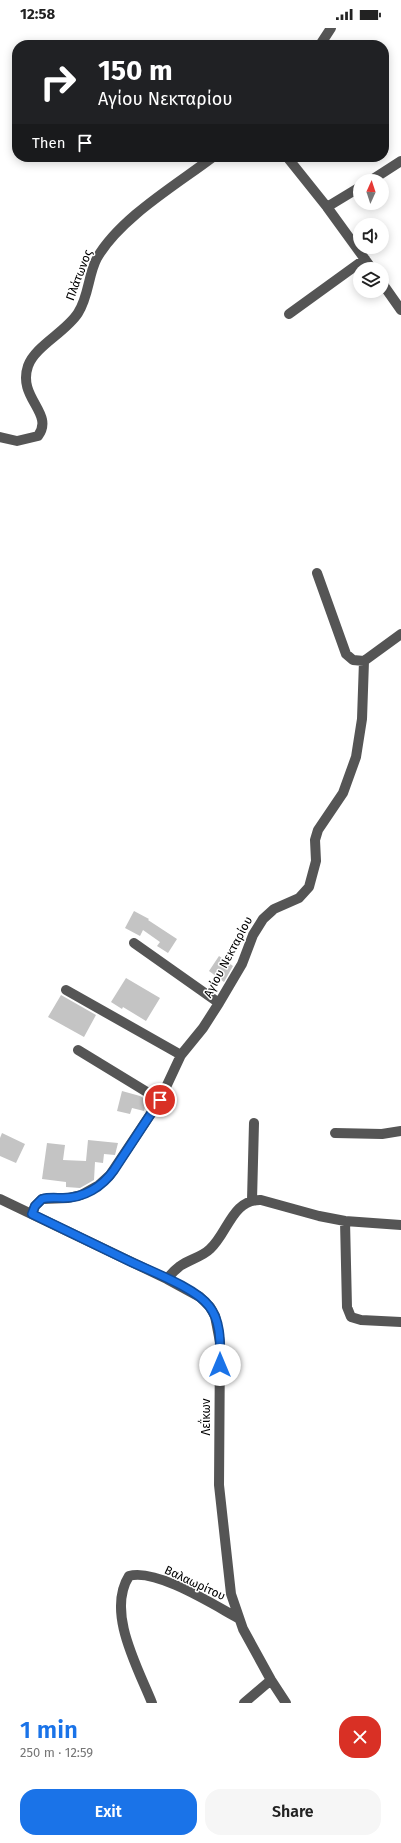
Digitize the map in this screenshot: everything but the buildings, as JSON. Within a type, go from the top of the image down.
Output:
[{"type":"street","points":[[323,40],[331,28]]},
{"type":"street","points":[[381,174],[401,161]]},
{"type":"street","name":"Πλάτωνος","points":[[0,437],[17,441],[38,436],[43,429],[44,420],[27,390],[26,378],[29,364],[38,352],[66,328],[78,313],[85,298],[96,260],[106,245],[131,218],[206,162]]},
{"type":"street","points":[[291,162],[327,207],[367,262]]},
{"type":"street","points":[[327,207],[353,191]]},
{"type":"street","points":[[289,314],[365,259]]},
{"type":"street","points":[[389,293],[401,310]]},
{"type":"street","points":[[317,573],[346,654],[353,660],[364,661],[401,634]]},
{"type":"street","name":"Αγίου Νεκταρίου","points":[[32,1214],[35,1206],[42,1199],[68,1198],[82,1195],[95,1188],[114,1170],[160,1100],[181,1055],[203,1028],[220,1002],[242,964],[253,935],[262,919],[274,909],[299,898],[309,887],[316,861],[315,840],[318,830],[343,793],[356,757],[362,719],[364,661]]},
{"type":"street","points":[[134,943],[220,1002]]},
{"type":"street","points":[[66,990],[181,1055]]},
{"type":"street","points":[[78,1050],[160,1100]]},
{"type":"street","points":[[252,1200],[254,1122]]},
{"type":"street","points":[[335,1133],[382,1134],[401,1131]]},
{"type":"street","name":"Λεΐκων","points":[[0,1199],[167,1279],[200,1297],[207,1303],[215,1316],[218,1327],[220,1355],[220,1495],[230,1587],[238,1618],[271,1680],[286,1703]]},
{"type":"street","points":[[167,1279],[180,1266],[202,1256],[212,1248],[239,1208],[252,1200],[261,1200],[319,1216],[345,1221],[401,1225]]},
{"type":"street","points":[[345,1221],[347,1307],[351,1317],[361,1320],[401,1322]]},
{"type":"street","name":"Βαλαωρίτου","points":[[152,1703],[126,1638],[122,1616],[121,1600],[124,1585],[130,1576],[136,1574],[145,1575],[170,1583],[238,1618]]},
{"type":"street","points":[[244,1703],[271,1680]]},
{"type":"route","points":[[160,1100],[114,1170],[105,1180],[95,1188],[82,1195],[68,1198],[45,1198],[39,1200],[32,1214],[167,1279],[200,1297],[210,1307],[217,1321],[220,1342],[220,1365]]}]
